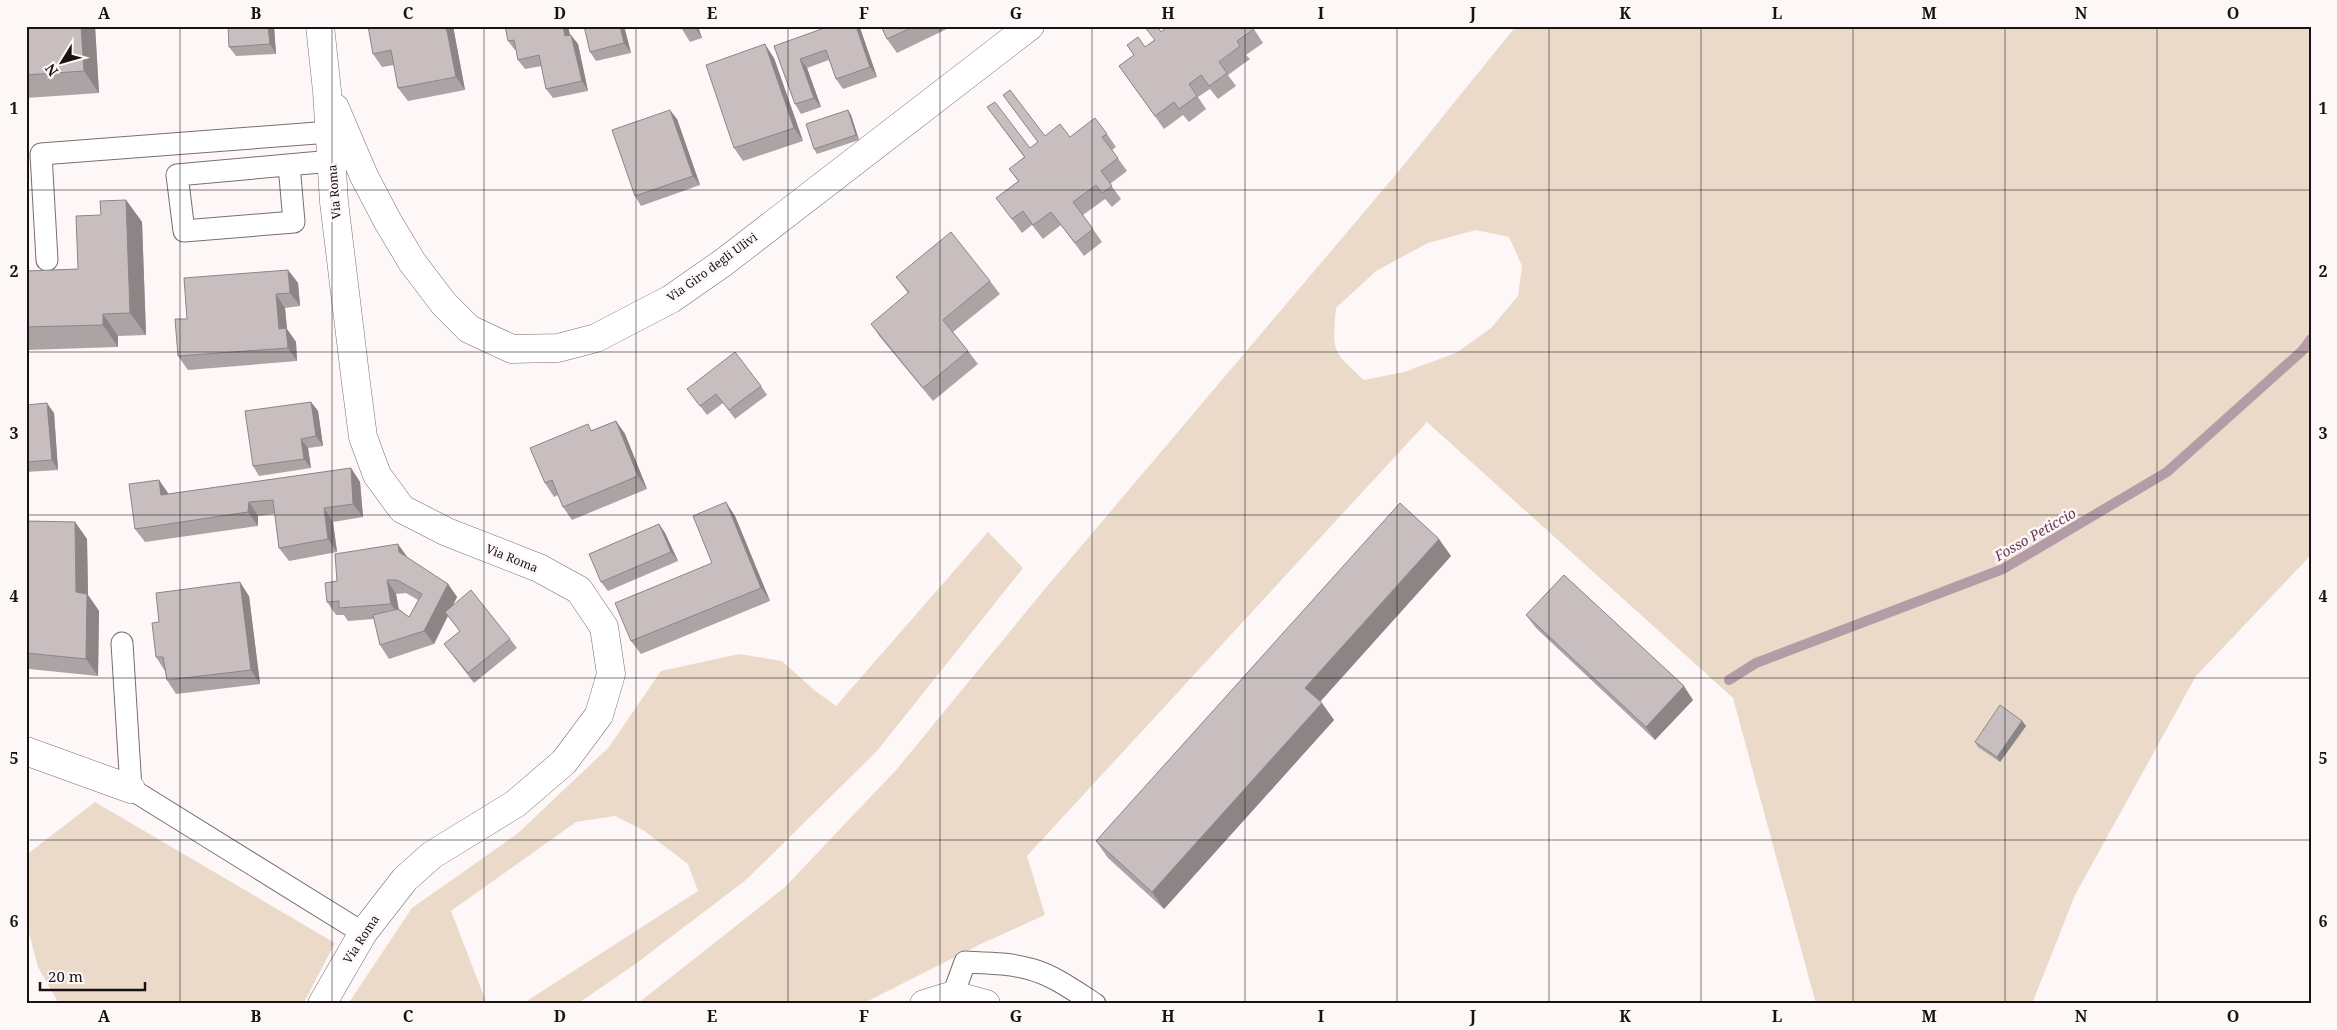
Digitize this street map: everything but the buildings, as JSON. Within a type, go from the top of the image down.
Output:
[{"type":"street","name":"Via Roma","points":[[320,26],[327,90],[334,202],[363,438],[377,475],[402,509],[447,532],[539,568],[579,590],[604,627],[611,674],[600,714],[564,762],[515,804],[432,856],[405,879],[363,932],[322,1004]]},
{"type":"street","name":"Via Giro degli Ulivi","points":[[327,90],[364,176],[386,220],[412,262],[444,304],[469,329],[512,349],[558,348],[596,338],[671,299],[724,262],[1030,26]]},
{"type":"street","points":[[26,751],[131,789]]},
{"type":"street","points":[[924,1004],[953,995],[986,1004]]},
{"type":"lane","points":[[48,260],[41,154],[330,132]]},
{"type":"lane","points":[[290,165],[294,222],[184,231],[178,175],[332,161]]},
{"type":"lane","points":[[122,643],[131,789],[363,932]]},
{"type":"lane","points":[[953,995],[965,962],[1001,963],[1032,969],[1071,988],[1095,1004]]},
{"type":"shaded area","points":[[1516,26],[2311,26],[2311,555],[2196,676],[2075,895],[2032,1004],[1816,1004],[1733,698],[1427,422],[1027,856],[1045,915],[985,942],[862,1004],[637,1004],[784,888],[897,769],[1044,590],[1398,172]],"holes":[[[1476,230],[1509,237],[1522,266],[1518,296],[1491,328],[1456,353],[1404,372],[1364,380],[1340,356],[1336,350],[1334,334],[1336,308],[1376,271],[1428,243]]]},
{"type":"shaded area","points":[[988,532],[1023,568],[877,751],[746,880],[634,965],[577,1004],[522,1004],[698,891],[688,864],[643,830],[615,816],[576,822],[451,911],[487,1004],[348,1004],[412,908],[517,834],[609,747],[661,671],[739,654],[782,661],[814,690],[836,706]]},
{"type":"shaded area","points":[[95,802],[335,943],[303,1004],[59,1004],[38,967],[26,922],[26,855]]},
{"type":"waterway","name":"Fosso Peticcio","points":[[1729,680],[1756,663],[2003,569],[2167,472],[2302,351],[2311,339]]}]
